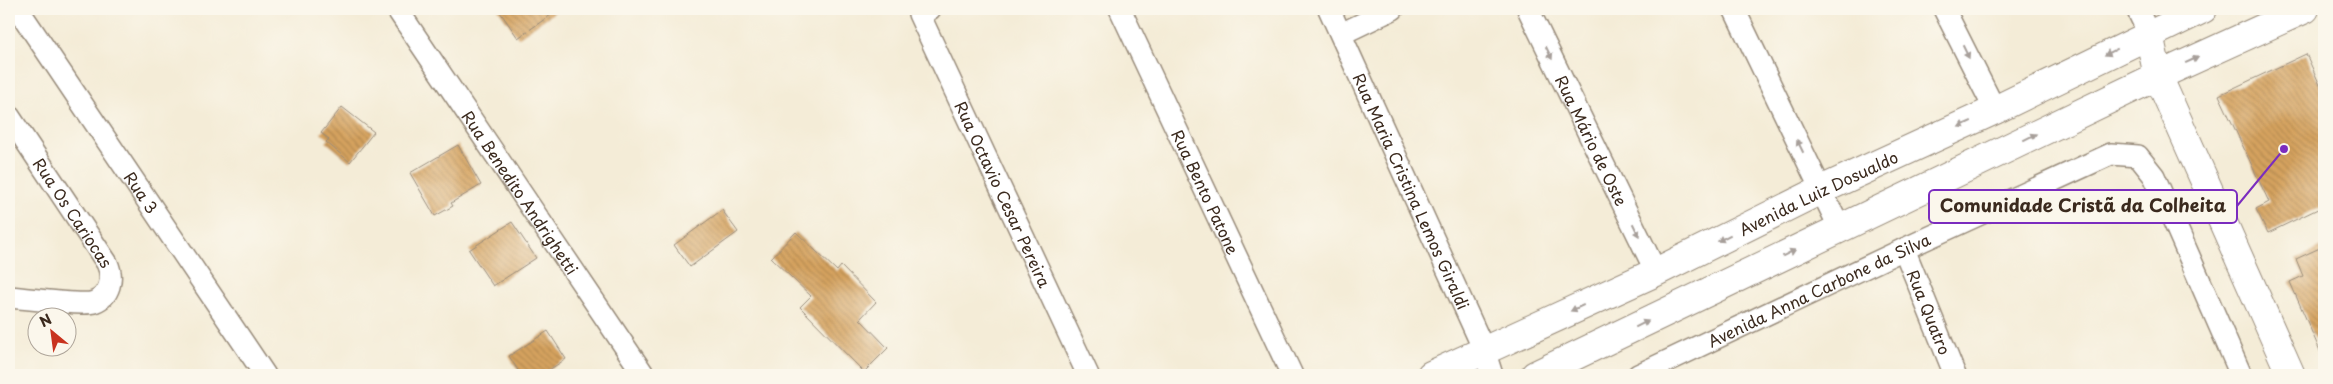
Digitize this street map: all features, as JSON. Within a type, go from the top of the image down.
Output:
[{"type":"street","name":"Rua 3","points":[[18,9],[265,375]]},
{"type":"street","name":"Rua Benedito Andrighetti","points":[[396,9],[644,375]]},
{"type":"street","name":"Rua Bento Patone","points":[[1120,9],[1292,375]]},
{"type":"street","name":"Rua Maria Cristina Lemos Giraldi","points":[[1328,9],[1341,34],[1488,363]]},
{"type":"street","points":[[1341,34],[1393,9]]},
{"type":"street","name":"Rua Mário de Oste","points":[[1528,9],[1656,272]]},
{"type":"street","points":[[1734,9],[1840,229]]},
{"type":"street","points":[[1944,9],[1995,110]]},
{"type":"street","points":[[2137,9],[2148,34],[2158,76],[2292,375]]},
{"type":"street","name":"Avenida Luiz Dosualdo","points":[[1431,375],[1488,363],[1656,272],[1821,190],[1995,110],[2148,34],[2203,9]]},
{"type":"street","points":[[1535,375],[2158,76],[2306,9]]},
{"type":"street","name":"Rua Octavio Cesar Pereira","points":[[924,11],[1088,375]]},
{"type":"street","name":"Rua Os Cariocas","points":[[9,116],[107,263],[111,275],[109,288],[101,298],[90,303],[9,296]]},
{"type":"street","name":"Avenida Anna Carbone da Silva","points":[[1638,375],[1904,249],[2111,154],[2138,156],[2154,176],[2241,375]]},
{"type":"street","name":"Rua Quatro","points":[[1904,249],[1955,375]]},
{"type":"building","points":[[498,9],[559,9],[518,38]]},
{"type":"building","points":[[2306,54],[2324,94],[2324,206],[2268,233],[2256,209],[2269,202],[2219,95]]},
{"type":"building","points":[[342,107],[374,132],[350,162],[326,142],[329,139],[321,133]]},
{"type":"building","points":[[458,145],[481,185],[451,203],[453,206],[435,216],[410,173]]},
{"type":"building","points":[[722,210],[738,232],[690,267],[674,245]]},
{"type":"building","points":[[512,222],[536,258],[493,286],[469,250]]},
{"type":"building","points":[[796,232],[837,271],[841,266],[876,302],[860,319],[888,348],[864,372],[800,307],[811,296],[771,258]]},
{"type":"building","points":[[2324,246],[2324,360],[2290,282],[2303,276],[2296,259]]},
{"type":"building","points":[[548,331],[566,359],[541,375],[521,375],[509,356]]},
{"type":"place","name":"Comunidade Cristã da Colheita","points":[[2284,149]]}]
